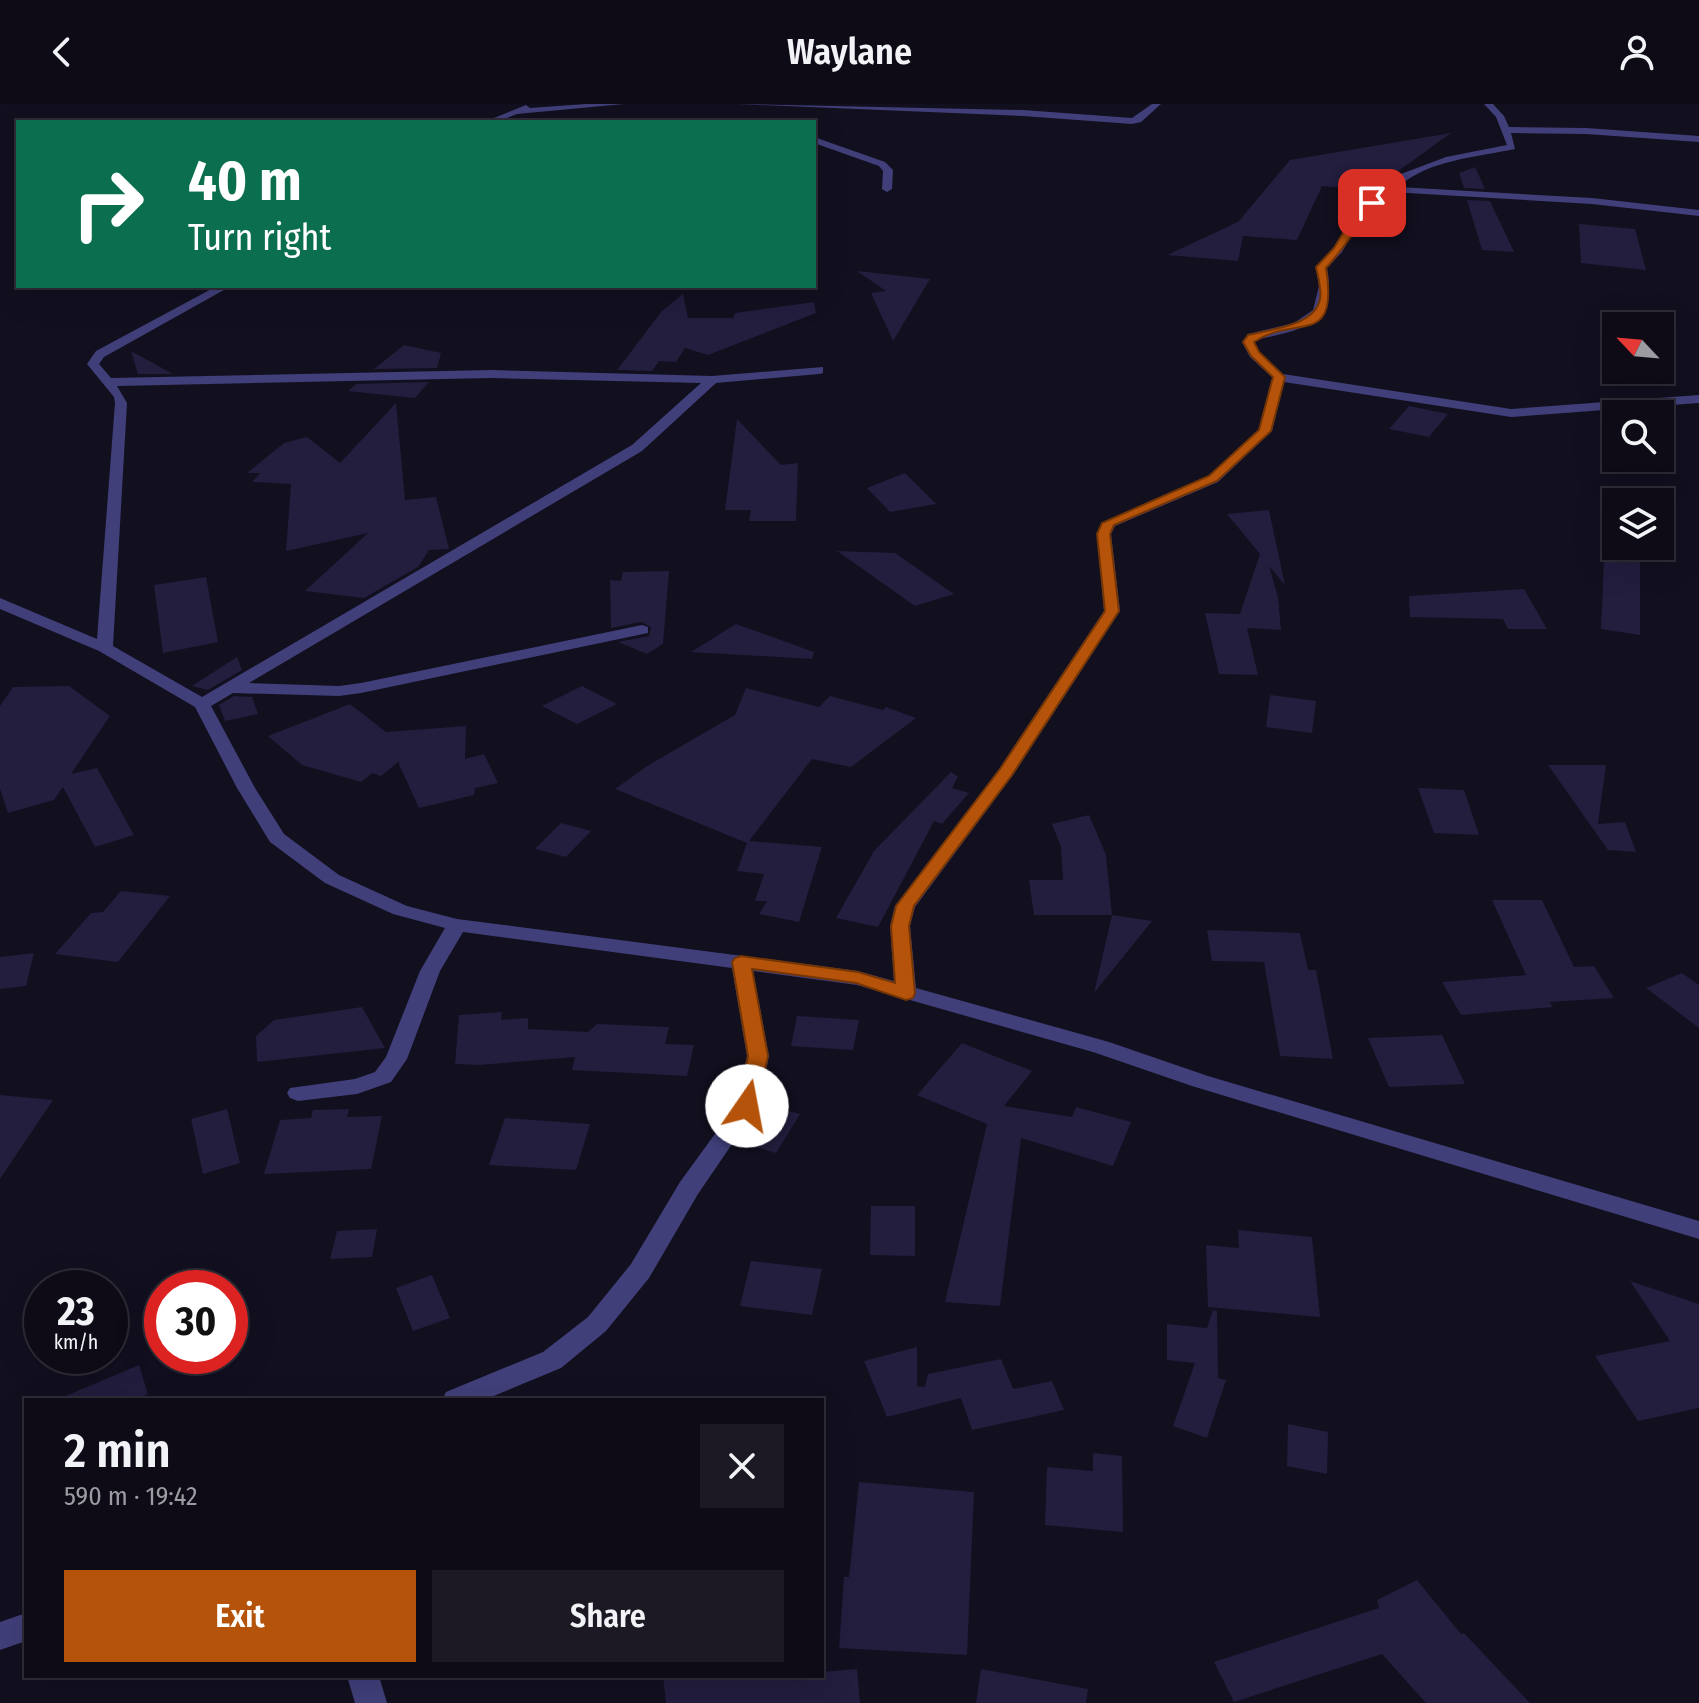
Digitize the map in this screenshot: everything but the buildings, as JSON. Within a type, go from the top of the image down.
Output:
[{"type":"street","points":[[493,120],[537,104]]},
{"type":"street","points":[[514,112],[620,104]]},
{"type":"street","points":[[740,104],[787,109],[1023,113],[1132,121],[1138,120],[1157,104]]},
{"type":"street","points":[[1488,104],[1500,116],[1512,147],[1432,164],[1404,176],[1387,189],[1356,218],[1338,250],[1321,267],[1326,297],[1321,312],[1306,323],[1252,337],[1248,342],[1254,354],[1279,377],[1511,413],[1699,399]]},
{"type":"street","points":[[1507,130],[1586,131],[1699,139]]},
{"type":"street","points":[[816,141],[882,164],[888,170],[887,189]]},
{"type":"street","points":[[1387,189],[1592,201],[1699,213]]},
{"type":"street","points":[[105,648],[121,403],[120,397],[93,364],[100,354],[221,288]]},
{"type":"street","points":[[107,382],[491,374],[712,380],[819,370]]},
{"type":"street","points":[[906,993],[900,926],[905,906],[1007,771],[1112,611],[1104,534],[1109,523],[1213,479],[1265,431],[1279,377]]},
{"type":"street","points":[[202,704],[637,448],[712,380]]},
{"type":"street","points":[[0,603],[105,648],[202,704],[246,788],[277,838],[332,879],[400,910],[457,925],[858,978],[1101,1047],[1200,1081],[1699,1230]]},
{"type":"street","points":[[231,688],[339,691],[361,688],[642,630]]},
{"type":"street","points":[[298,1093],[357,1086],[383,1077],[396,1059],[430,971],[457,925]]},
{"type":"street","points":[[461,1398],[552,1360],[597,1324],[640,1271],[689,1188],[747,1106],[758,1056],[741,962]]},
{"type":"street","points":[[0,1636],[24,1628]]},
{"type":"street","points":[[364,1678],[371,1703]]},
{"type":"route","points":[[747,1106],[758,1056],[741,962],[858,978],[906,993],[900,926],[905,906],[1007,771],[1112,611],[1104,534],[1109,523],[1213,479],[1265,431],[1279,377],[1254,354],[1248,342],[1252,337],[1306,323],[1321,312],[1326,297],[1321,267],[1338,250],[1356,218],[1372,203]]}]
